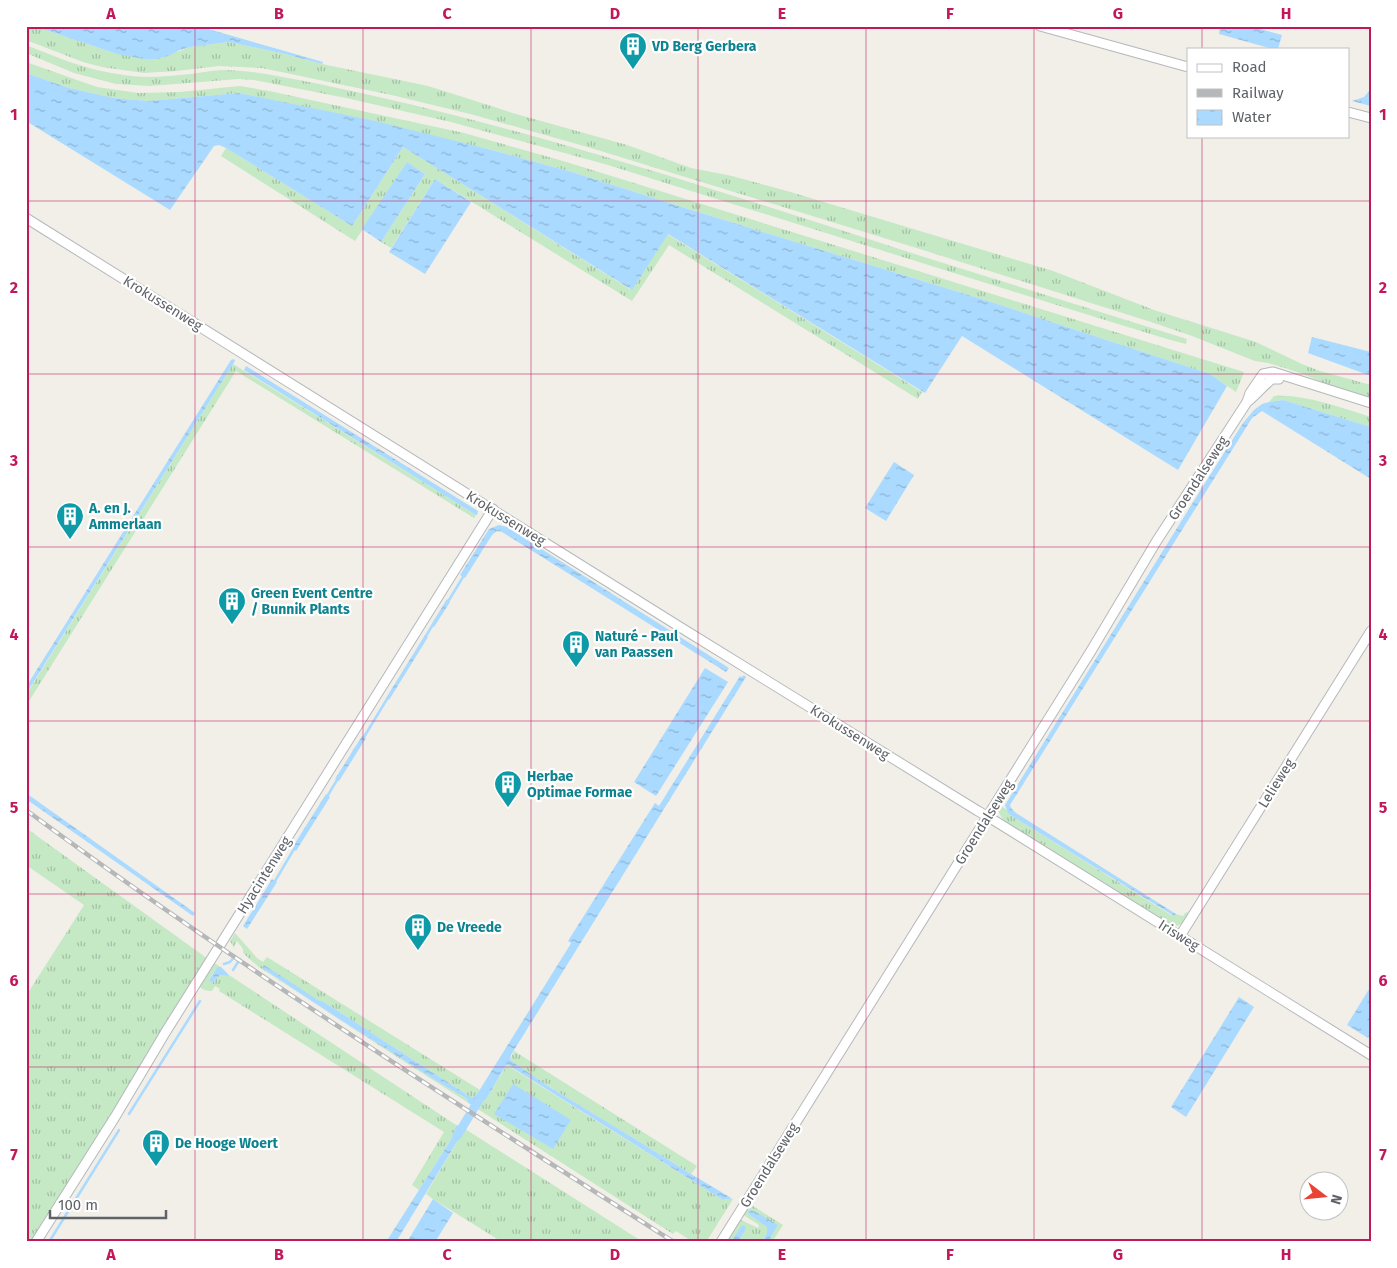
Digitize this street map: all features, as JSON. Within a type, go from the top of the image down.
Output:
[{"type":"street","points":[[1040,26],[1187,67]]},
{"type":"street","points":[[1350,113],[1371,118]]},
{"type":"street","name":"Krokussenweg","points":[[26,218],[987,816]]},
{"type":"street","points":[[1262,374],[1273,372],[1371,403]]},
{"type":"street","points":[[1262,374],[1292,383],[1301,382]]},
{"type":"street","name":"Groendalseweg","points":[[721,1242],[1091,651],[1156,542],[1247,402],[1262,374]]},
{"type":"street","name":"Groendalseweg","points":[[1247,402],[1272,379],[1279,379]]},
{"type":"street","name":"Hyacintenweg","points":[[36,1242],[493,509]]},
{"type":"street","name":"Lelieweg","points":[[1180,936],[1371,631]]},
{"type":"street","name":"Irisweg","points":[[987,816],[1371,1056]]},
{"type":"green space","points":[[26,26],[34,26],[117,54],[177,52],[190,47],[229,42],[428,86],[516,114],[627,145],[691,168],[732,176],[787,191],[1053,271],[1154,310],[1256,342],[1320,371],[1371,385],[1371,398],[1327,385],[1288,369],[1255,361],[1151,322],[923,250],[591,148],[474,115],[396,96],[262,68],[219,66],[144,73],[102,67],[83,62],[26,40]]},
{"type":"green space","points":[[26,45],[74,63],[111,73],[152,77],[234,70],[314,83],[468,119],[545,139],[697,184],[1187,339],[1186,344],[608,165],[451,122],[346,98],[254,80],[238,79],[150,86],[116,84],[74,73],[26,53]]},
{"type":"green space","points":[[26,62],[97,87],[138,93],[180,92],[240,86],[464,133],[563,161],[1244,372],[1236,392],[1210,374],[988,301],[572,172],[484,148],[239,93],[148,101],[114,98],[69,88],[26,73]]},
{"type":"green space","points":[[403,147],[631,290],[667,234],[922,392],[918,399],[669,245],[632,301],[435,179],[391,248],[381,242],[425,174],[407,162],[355,241],[221,156],[226,148],[352,226]]},
{"type":"green space","points":[[233,364],[476,515],[474,518],[236,371],[26,706],[26,695]]},
{"type":"green space","points":[[1274,396],[1311,399],[1371,417],[1371,427],[1283,400],[1269,402]]},
{"type":"green space","points":[[999,805],[1012,816],[1171,915],[1183,916],[1186,912],[1190,914],[1179,925],[1169,925],[1004,821],[998,811]]},
{"type":"green space","points":[[26,828],[208,959],[31,1242],[26,1242],[26,996],[84,905],[26,865]]},
{"type":"green space","points":[[235,933],[257,958],[263,962],[267,957],[480,1090],[473,1098],[469,1096],[324,1002],[262,968],[330,1014],[262,970],[243,953],[243,949],[237,941],[234,946],[235,949],[230,941]]},
{"type":"green space","points":[[214,963],[221,967],[216,969],[209,979],[212,983],[220,975],[229,975],[456,1125],[452,1138],[419,1190],[412,1185],[444,1132],[219,991],[220,989],[215,986],[212,991],[200,987],[200,984]]},
{"type":"green space","points":[[342,1022],[435,1080],[466,1098],[467,1102]]},
{"type":"green space","points":[[514,1051],[697,1166],[691,1174],[558,1092],[514,1064],[510,1060]]},
{"type":"green space","points":[[507,1065],[723,1200],[733,1199],[708,1239],[704,1242],[693,1242],[676,1231],[673,1234],[476,1108],[487,1098]]},
{"type":"green space","points":[[465,1129],[643,1242],[502,1242],[433,1199],[426,1194]]},
{"type":"green space","points":[[747,1206],[751,1208],[753,1206],[783,1225],[772,1242],[768,1242],[778,1225],[750,1213],[750,1215],[767,1226],[767,1233],[762,1242],[738,1242],[746,1229],[743,1225],[731,1242],[725,1242],[739,1219],[758,1228],[759,1225],[742,1214]]},
{"type":"water","points":[[34,26],[198,26],[323,62],[322,64],[229,42],[190,47],[168,56],[144,59],[117,54]]},
{"type":"water","points":[[1220,26],[1250,26],[1282,35],[1278,48],[1269,48],[1219,34]]},
{"type":"water","points":[[26,73],[69,88],[114,98],[148,101],[239,93],[375,121],[484,148],[572,172],[988,301],[1210,374],[1227,386],[1178,470],[962,336],[925,393],[668,234],[632,290],[403,147],[352,226],[219,145],[214,146],[170,210],[26,121]]},
{"type":"water","points":[[1371,89],[1371,106],[1352,101],[1364,97]]},
{"type":"water","points":[[407,162],[425,174],[381,242],[362,229]]},
{"type":"water","points":[[435,179],[471,202],[425,274],[389,252]]},
{"type":"water","points":[[1312,337],[1371,352],[1371,376],[1308,353]]},
{"type":"water","points":[[234,359],[235,361],[26,694],[26,687],[231,360]]},
{"type":"water","points":[[246,366],[478,511],[477,515],[244,370]]},
{"type":"water","points":[[1283,400],[1371,427],[1371,479],[1262,411],[1252,418],[1010,805],[1016,813],[1176,914],[1174,916],[1012,816],[1008,813],[1005,805],[1243,423],[1262,404]]},
{"type":"water","points":[[894,462],[914,475],[886,521],[865,508]]},
{"type":"water","points":[[499,525],[507,527],[729,668],[726,672],[502,532],[497,531],[492,535],[465,578],[460,575],[489,529]]},
{"type":"water","points":[[447,599],[450,602],[434,627],[431,625]]},
{"type":"water","points":[[425,635],[428,637],[389,700],[386,698]]},
{"type":"water","points":[[705,668],[728,682],[656,796],[634,782]]},
{"type":"water","points":[[744,675],[746,677],[511,1055],[510,1060],[548,1086],[728,1196],[731,1198],[729,1200],[723,1200],[508,1065],[487,1098],[476,1108],[467,1102],[466,1098],[262,968],[264,965],[473,1098],[570,945],[571,943],[568,941],[655,803],[659,806],[740,676]]},
{"type":"water","points":[[362,736],[366,738],[339,781],[335,779]]},
{"type":"water","points":[[26,793],[195,913],[193,916],[26,799]]},
{"type":"water","points":[[326,794],[330,797],[296,851],[292,848]]},
{"type":"water","points":[[272,879],[277,882],[247,929],[243,926]]},
{"type":"water","points":[[218,967],[221,967],[229,975],[220,975],[212,983],[209,980]]},
{"type":"water","points":[[1371,986],[1371,1033],[1368,1038],[1347,1025]]},
{"type":"water","points":[[1239,997],[1254,1007],[1186,1117],[1171,1107]]},
{"type":"water","points":[[513,1084],[571,1120],[553,1149],[494,1114]]},
{"type":"water","points":[[456,1125],[465,1129],[396,1242],[386,1242],[452,1138]]},
{"type":"water","points":[[433,1199],[453,1213],[435,1242],[407,1242]]},
{"type":"water","points":[[750,1210],[778,1225],[768,1242],[762,1242],[767,1233],[767,1227],[750,1215],[748,1212]]},
{"type":"water","points":[[742,1225],[746,1229],[738,1242],[731,1242]]},
{"type":"pier","points":[[259,967],[441,1086],[425,1078],[278,982]]},
{"type":"waterway","points":[[449,600],[463,577]]},
{"type":"waterway","points":[[426,636],[432,626]]},
{"type":"waterway","points":[[364,737],[387,699]]},
{"type":"waterway","points":[[328,795],[337,780]]},
{"type":"waterway","points":[[275,881],[294,849]]},
{"type":"waterway","points":[[224,964],[230,962],[235,956]]},
{"type":"waterway","points":[[233,970],[240,959]]},
{"type":"waterway","points":[[129,1114],[200,1001]]},
{"type":"waterway","points":[[457,1136],[480,1098]]},
{"type":"waterway","points":[[49,1242],[119,1130]]},
{"type":"railway","points":[[26,810],[265,978],[428,1085],[674,1242]]},
{"type":"place","name":"VD Berg Gerbera","points":[[633,70]]},
{"type":"place","name":"A. en J. Ammerlaan","points":[[70,540]]},
{"type":"place","name":"Green Event Centre / Bunnik Plants","points":[[232,625]]},
{"type":"place","name":"Naturé - Paul van Paassen","points":[[576,668]]},
{"type":"place","name":"Herbae Optimae Formae","points":[[508,808]]},
{"type":"place","name":"De Vreede","points":[[418,951]]},
{"type":"place","name":"De Hooge Woert","points":[[156,1167]]}]
